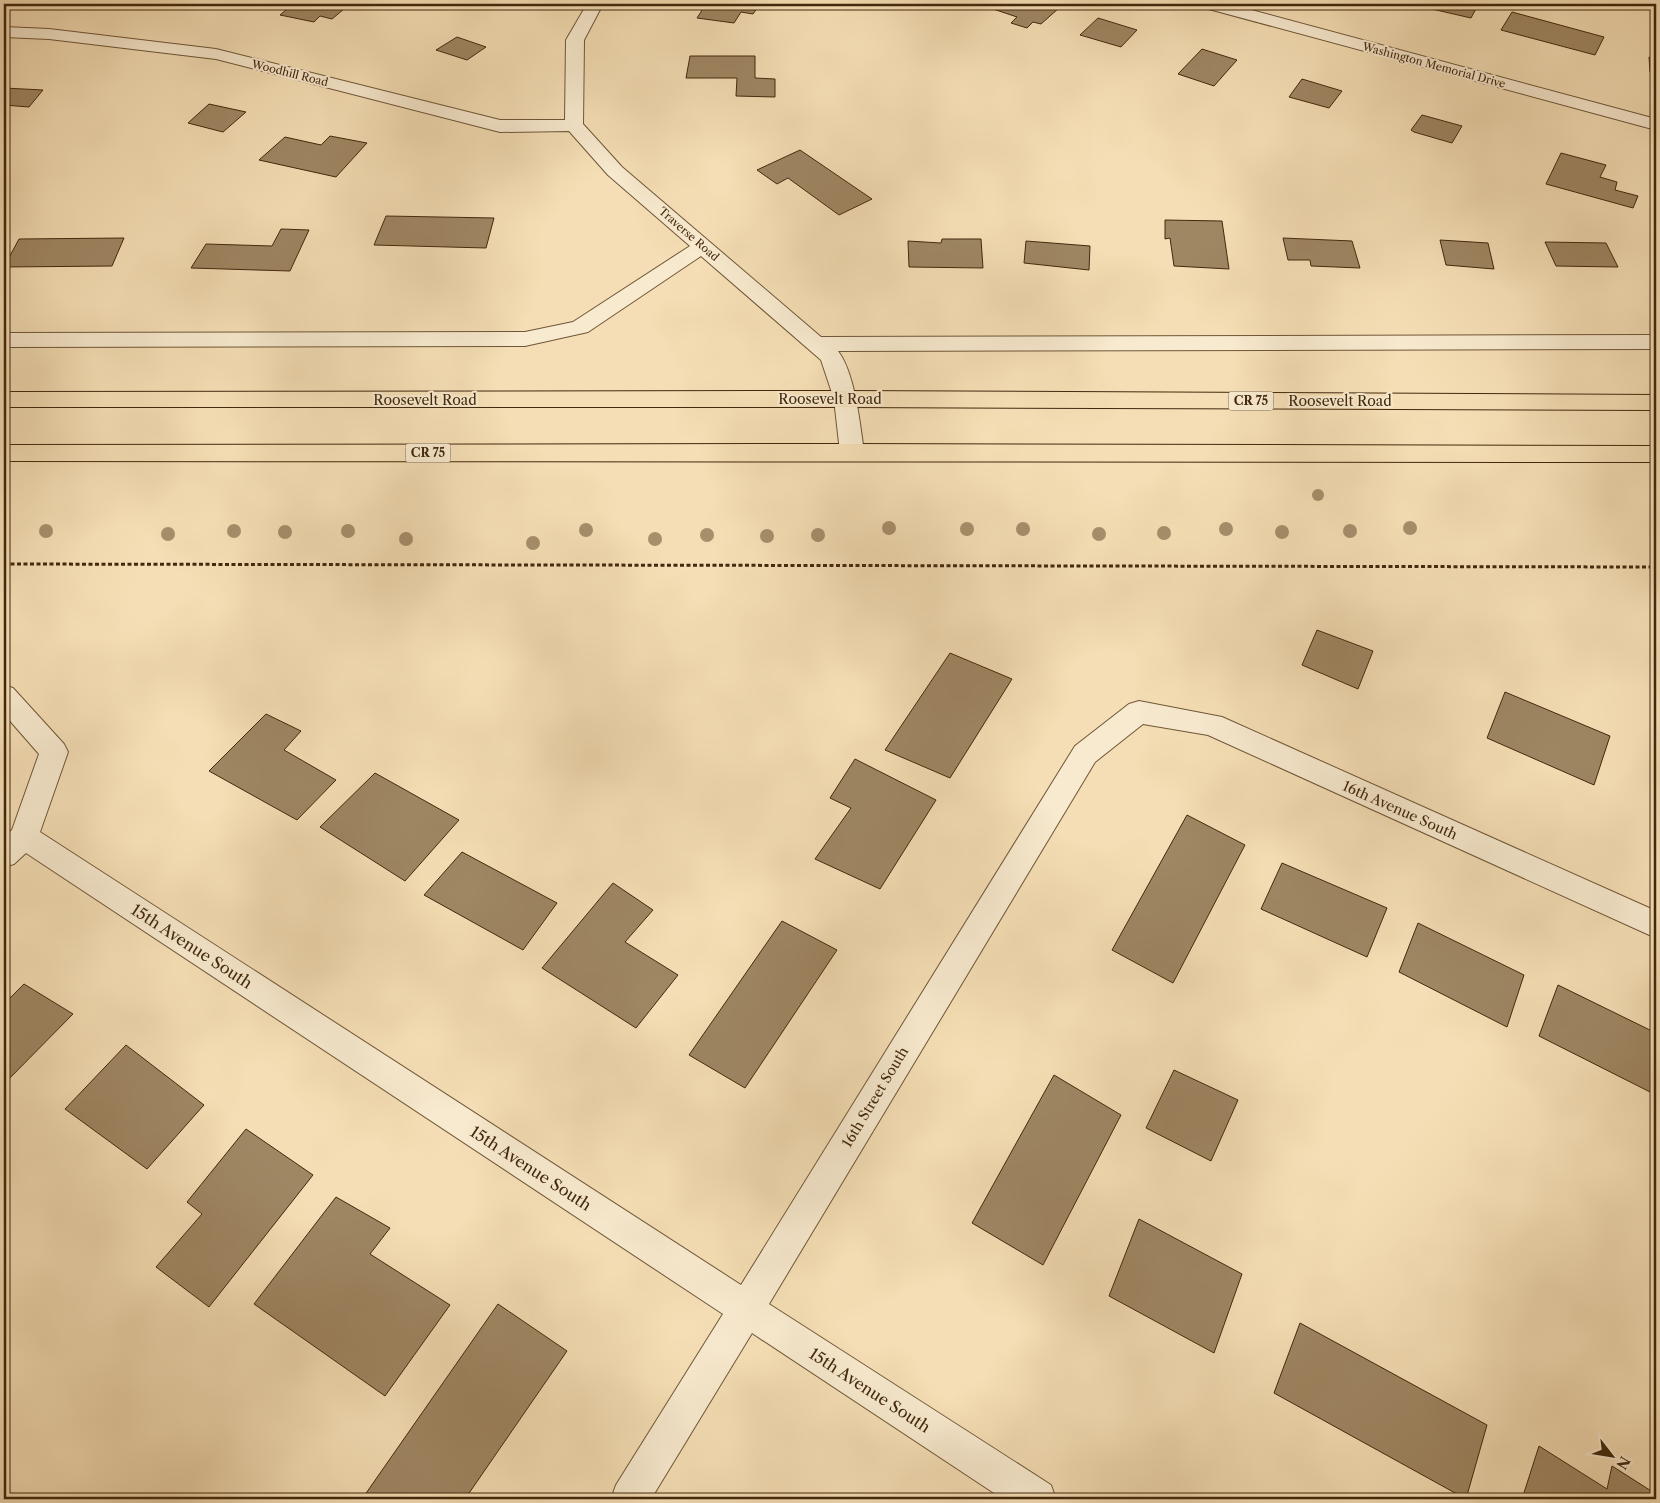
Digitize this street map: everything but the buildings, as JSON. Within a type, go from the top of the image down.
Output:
[{"type":"main road","name":"Roosevelt Road","points":[[4,400],[845,399],[1656,403]]},
{"type":"main road","name":"CR 75","points":[[4,453],[852,452],[1656,454]]},
{"type":"street","points":[[574,125],[575,40],[595,4]]},
{"type":"street","name":"Washington Memorial Drive","points":[[1211,4],[1656,125]]},
{"type":"street","name":"Woodhill Road","points":[[4,32],[49,34],[216,54],[500,126],[574,125]]},
{"type":"street","name":"Traverse Road","points":[[574,125],[615,170],[830,357],[845,399],[852,452]]},
{"type":"street","points":[[4,340],[525,339],[580,327],[703,246]]},
{"type":"street","points":[[816,344],[1656,342]]},
{"type":"street","points":[[4,696],[54,752],[14,846]]},
{"type":"street","name":"16th Avenue South","points":[[1139,712],[1212,725],[1656,926]]},
{"type":"street","name":"16th Street South","points":[[630,1499],[1085,754],[1139,712]]},
{"type":"street","name":"15th Avenue South","points":[[14,846],[745,1308],[1037,1499]]},
{"type":"path","points":[[4,564],[1656,567]]}]
